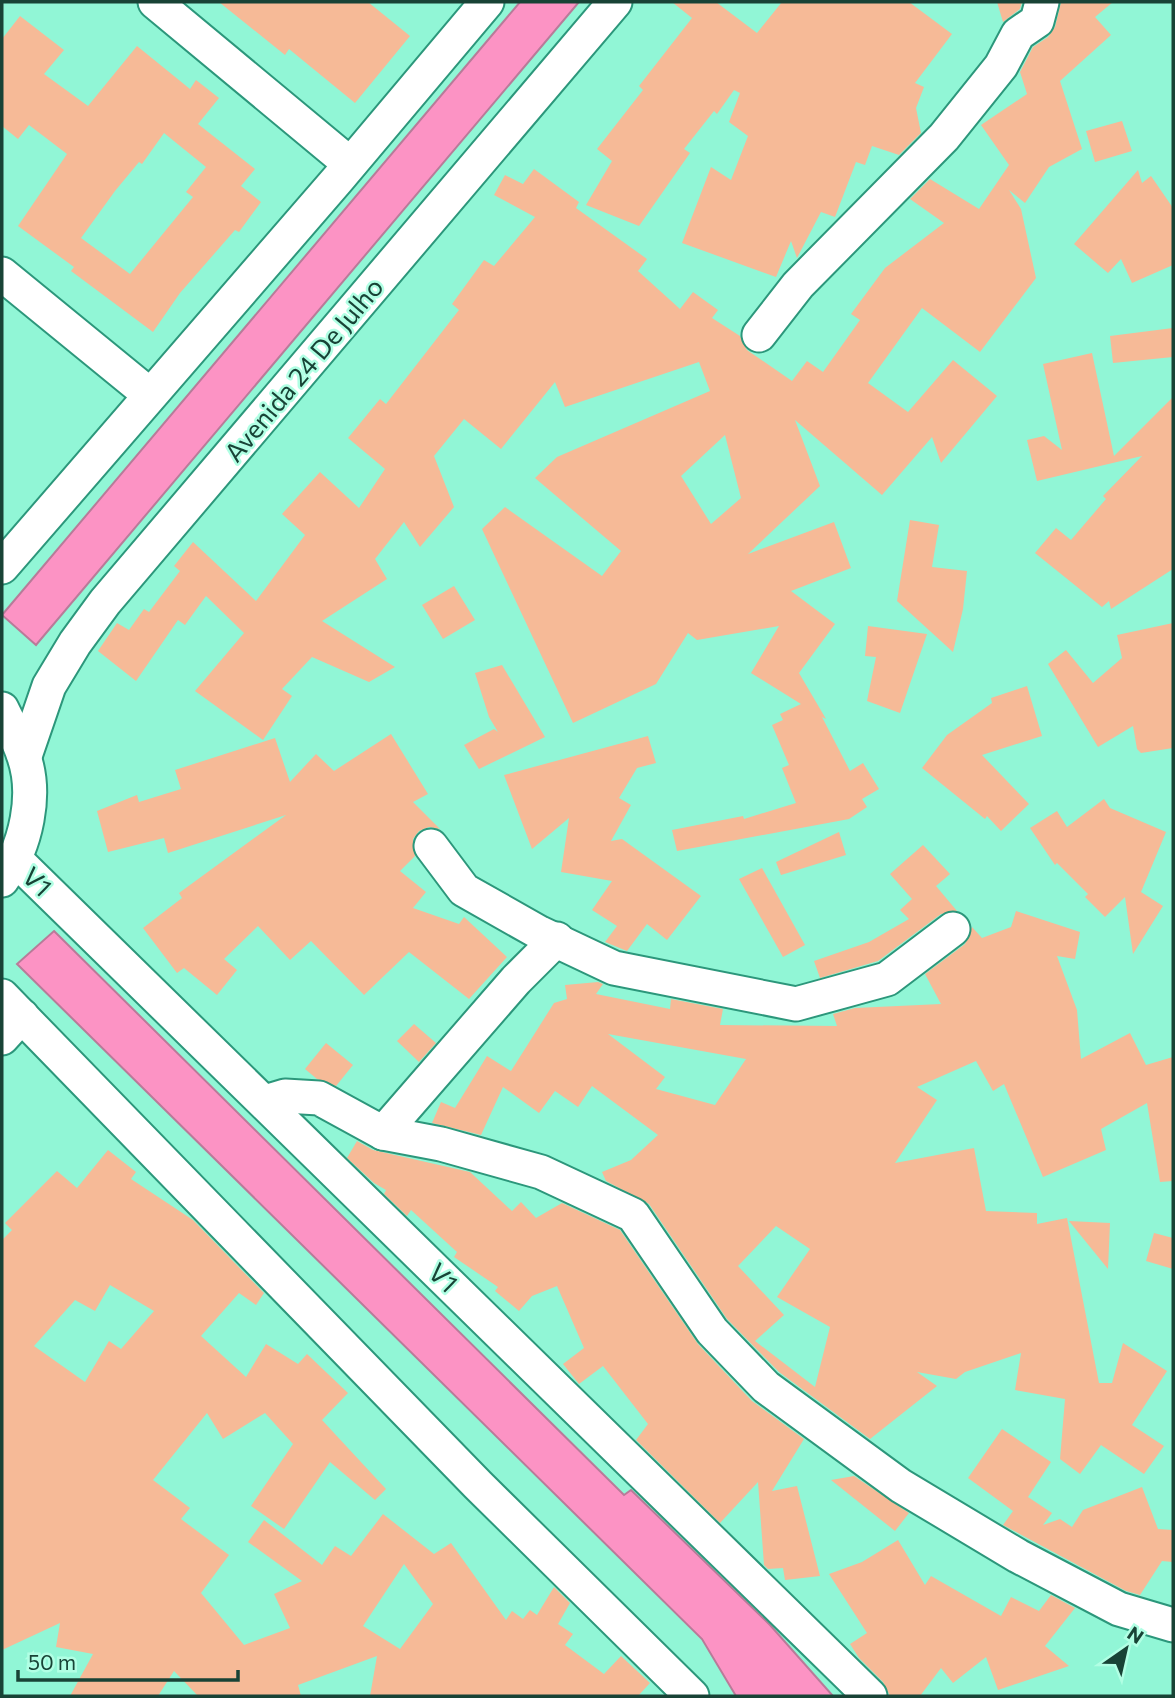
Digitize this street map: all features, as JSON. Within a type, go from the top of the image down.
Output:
[{"type":"street","points":[[155,2],[351,164]]},
{"type":"street","points":[[2,566],[351,164],[487,2]]},
{"type":"street","name":"Avenida 24 De Julho","points":[[24,756],[49,686],[75,643],[105,602],[615,2]]},
{"type":"street","points":[[759,335],[798,285],[944,137],[1001,66],[1018,34],[1037,21],[1042,2]]},
{"type":"street","points":[[2,274],[150,395]]},
{"type":"street","points":[[2,709],[24,756],[30,809],[9,870]]},
{"type":"street","points":[[431,846],[464,890],[540,933],[614,968],[796,1004],[887,979],[953,929]]},
{"type":"street","name":"V1","points":[[9,870],[265,1102],[870,1696]]},
{"type":"street","points":[[383,1133],[516,979],[557,939]]},
{"type":"street","points":[[8,1017],[692,1696]]},
{"type":"street","points":[[265,1102],[285,1096],[319,1098],[383,1133],[441,1144],[541,1172],[633,1215],[712,1331],[766,1387],[901,1486],[1018,1556],[1119,1609],[1173,1625]]},
{"type":"shaded area","points":[[520,2],[579,2],[36,645],[2,615]]},
{"type":"shaded area","points":[[54,931],[624,1495],[631,1490],[770,1625],[833,1696],[736,1696],[702,1639],[17,964]]},
{"type":"building","points":[[219,2],[368,2],[410,36],[355,103],[289,49],[285,55]]},
{"type":"building","points":[[672,2],[716,2],[757,33],[782,2],[909,2],[952,34],[915,83],[924,87],[916,108],[921,133],[899,155],[872,146],[865,165],[856,162],[835,217],[821,212],[797,258],[791,241],[776,277],[682,243],[711,167],[731,180],[748,136],[729,122],[740,93],[734,90],[717,114],[714,111],[684,149],[690,153],[639,226],[586,205],[612,161],[597,149],[643,90],[639,86],[692,18]]},
{"type":"building","points":[[997,2],[1022,2],[1020,9],[1003,22]]},
{"type":"building","points":[[1061,2],[1113,2],[1095,17],[1111,35],[1060,81],[1082,149],[1049,167],[1025,203],[1009,190],[1021,209],[1036,278],[980,352],[922,308],[868,383],[908,412],[953,360],[997,396],[941,463],[932,437],[882,495],[795,420],[820,486],[748,554],[834,522],[851,568],[791,591],[835,624],[799,673],[826,719],[822,717],[850,771],[863,763],[879,789],[862,799],[867,807],[849,819],[677,851],[672,830],[743,816],[744,819],[796,803],[782,768],[789,765],[772,725],[783,720],[780,714],[801,704],[751,673],[779,626],[697,640],[688,633],[656,684],[573,723],[482,529],[505,507],[602,576],[621,551],[535,478],[557,457],[710,391],[699,362],[565,407],[555,382],[501,449],[464,419],[434,456],[454,507],[420,547],[404,522],[375,559],[387,579],[322,621],[395,667],[369,682],[312,657],[282,689],[292,696],[263,740],[195,691],[244,633],[206,596],[185,625],[178,620],[136,681],[98,651],[117,623],[129,630],[144,609],[149,612],[180,571],[174,566],[193,542],[256,601],[305,535],[282,514],[320,472],[359,508],[385,469],[348,438],[380,399],[386,404],[459,310],[452,304],[484,260],[494,266],[535,217],[494,195],[505,175],[523,184],[534,169],[579,202],[576,208],[647,259],[638,271],[680,309],[693,292],[718,310],[712,318],[740,336],[747,350],[792,381],[807,361],[823,372],[860,320],[851,314],[885,268],[944,223],[910,199],[930,179],[979,209],[1009,165],[981,125],[1027,94],[1020,72],[1033,47],[1048,37],[1055,27]],"holes":[[[725,435],[741,498],[711,524],[681,476]]]},
{"type":"building","points":[[20,16],[64,50],[44,74],[88,106],[137,46],[190,89],[196,80],[219,98],[198,124],[255,169],[241,186],[261,202],[239,232],[235,230],[180,293],[153,332],[71,271],[74,267],[18,226],[67,154],[29,125],[18,139],[2,126],[2,39]],"holes":[[[164,133],[206,167],[186,192],[193,197],[130,274],[81,238],[115,191],[139,162],[142,164]]]},
{"type":"building","points":[[1122,121],[1132,151],[1095,162],[1086,131]]},
{"type":"building","points":[[1138,170],[1142,183],[1151,176],[1173,208],[1173,265],[1132,283],[1121,259],[1108,273],[1074,244]]},
{"type":"building","points":[[1173,328],[1173,357],[1113,363],[1110,336]]},
{"type":"building","points":[[1092,353],[1114,456],[1173,397],[1173,569],[1111,609],[1109,601],[1102,607],[1035,553],[1056,528],[1071,540],[1106,499],[1103,496],[1142,456],[1037,481],[1027,440],[1044,436],[1062,450],[1043,364]]},
{"type":"building","points":[[910,520],[939,525],[932,567],[967,571],[963,609],[953,652],[897,601]]},
{"type":"building","points":[[454,586],[475,620],[443,639],[422,605]]},
{"type":"building","points":[[1173,623],[1173,748],[1141,753],[1137,749],[1133,726],[1098,747],[1048,664],[1066,650],[1093,683],[1122,658],[1117,635]]},
{"type":"building","points":[[868,626],[927,634],[900,713],[867,701],[876,657],[865,656]]},
{"type":"building","points":[[502,665],[545,737],[479,769],[464,745],[494,729],[498,732],[489,717],[475,673]]},
{"type":"building","points":[[1027,686],[1042,736],[982,755],[1029,804],[1001,831],[987,816],[985,819],[922,768],[947,735],[992,703],[991,698]]},
{"type":"building","points":[[391,734],[428,794],[413,802],[440,829],[429,827],[419,831],[413,839],[415,856],[400,871],[426,892],[413,908],[459,924],[464,917],[507,957],[469,999],[409,952],[364,995],[311,941],[290,960],[258,926],[224,959],[237,970],[217,995],[184,968],[177,973],[143,928],[182,898],[179,893],[286,815],[168,853],[164,838],[108,852],[97,811],[137,795],[139,802],[181,789],[175,770],[275,738],[290,782],[316,754],[334,771]]},
{"type":"building","points":[[648,736],[656,763],[637,768],[619,798],[631,805],[611,841],[622,839],[701,896],[667,940],[647,924],[627,951],[605,942],[617,926],[592,910],[612,881],[561,872],[569,818],[532,849],[504,775]]},
{"type":"building","points":[[1104,799],[1110,808],[1166,832],[1141,892],[1163,906],[1133,954],[1125,897],[1105,917],[1085,897],[1088,894],[1057,863],[1055,865],[1030,828],[1057,811],[1067,827]]},
{"type":"building","points":[[839,832],[846,855],[781,875],[776,862]]},
{"type":"building","points":[[923,845],[950,874],[936,886],[957,911],[941,914],[878,961],[820,978],[814,961],[869,942],[909,919],[900,910],[912,899],[890,874]]},
{"type":"building","points":[[762,868],[805,945],[783,957],[739,879]]},
{"type":"building","points":[[1016,911],[1080,932],[1075,959],[1057,956],[1077,1010],[1081,1059],[1130,1033],[1146,1065],[1173,1057],[1173,1181],[1160,1182],[1147,1103],[1101,1129],[1106,1150],[1043,1177],[1004,1084],[993,1091],[976,1061],[917,1087],[937,1100],[895,1163],[974,1148],[986,1211],[1037,1213],[1037,1224],[1067,1218],[1099,1383],[1112,1383],[1123,1343],[1167,1371],[1132,1425],[1164,1446],[1144,1474],[1101,1445],[1080,1474],[1060,1459],[1065,1399],[1015,1390],[1021,1353],[965,1372],[956,1379],[917,1372],[937,1386],[870,1439],[779,1372],[727,1319],[649,1204],[606,1181],[602,1172],[631,1160],[658,1135],[592,1086],[578,1107],[555,1091],[539,1113],[503,1087],[481,1135],[432,1123],[441,1102],[455,1108],[487,1056],[511,1071],[554,1003],[567,999],[565,985],[598,982],[603,984],[596,994],[670,1009],[671,999],[723,1009],[720,1025],[837,1026],[833,1014],[855,1008],[941,1004],[925,974],[965,944],[972,927],[982,938],[1011,927]],"holes":[[[608,1034],[746,1059],[715,1105],[656,1089],[665,1077]],[[776,1226],[810,1249],[777,1297],[830,1327],[815,1387],[755,1341],[784,1315],[738,1266]]]},
{"type":"building","points":[[414,1024],[436,1043],[419,1062],[397,1041]]},
{"type":"building","points":[[326,1043],[353,1065],[336,1086],[317,1079],[305,1069]]},
{"type":"building","points":[[357,1141],[373,1150],[470,1172],[512,1211],[521,1202],[536,1218],[562,1203],[620,1230],[698,1344],[752,1401],[804,1439],[772,1491],[797,1486],[820,1576],[785,1580],[783,1568],[768,1569],[764,1565],[758,1482],[720,1523],[636,1440],[648,1424],[603,1366],[579,1384],[563,1364],[584,1348],[557,1286],[532,1296],[519,1311],[495,1291],[498,1287],[454,1257],[457,1252],[411,1210],[407,1216],[384,1194],[386,1190],[374,1183],[347,1158]]},
{"type":"building","points":[[108,1150],[136,1172],[131,1179],[193,1220],[264,1293],[256,1305],[239,1293],[201,1336],[246,1377],[266,1344],[298,1364],[307,1354],[348,1393],[322,1420],[386,1489],[375,1500],[330,1462],[284,1529],[251,1506],[293,1444],[265,1413],[223,1439],[207,1413],[153,1480],[190,1508],[181,1519],[229,1555],[201,1593],[244,1645],[290,1628],[274,1594],[302,1581],[248,1542],[264,1520],[322,1565],[335,1546],[351,1556],[383,1514],[434,1554],[451,1543],[506,1620],[512,1611],[523,1619],[530,1610],[537,1615],[554,1587],[570,1603],[558,1624],[573,1634],[565,1645],[604,1674],[621,1656],[650,1683],[638,1696],[370,1696],[377,1656],[298,1685],[301,1696],[198,1696],[174,1671],[158,1696],[70,1696],[93,1654],[56,1647],[60,1623],[2,1650],[2,1240],[12,1230],[5,1223],[57,1171],[77,1188]],"holes":[[[110,1285],[154,1311],[121,1349],[109,1341],[85,1382],[34,1346],[75,1300],[95,1311]],[[404,1564],[433,1604],[400,1649],[363,1626]]]},
{"type":"building","points":[[1069,1221],[1110,1223],[1108,1269]]},
{"type":"building","points":[[1154,1233],[1173,1238],[1173,1269],[1146,1261]]},
{"type":"building","points":[[1002,1429],[1051,1462],[1028,1497],[1052,1513],[1043,1525],[1060,1519],[1072,1527],[1083,1510],[1142,1487],[1158,1529],[1173,1530],[1173,1562],[1162,1561],[1140,1595],[1126,1591],[1003,1525],[1013,1511],[968,1478]]},
{"type":"building","points":[[854,1476],[909,1513],[895,1531],[831,1480]]},
{"type":"building","points":[[898,1540],[925,1585],[931,1576],[1001,1616],[1011,1597],[1039,1611],[1051,1595],[1075,1608],[1045,1646],[1069,1666],[998,1690],[986,1657],[953,1683],[941,1668],[920,1696],[890,1696],[883,1682],[859,1658],[850,1644],[867,1633],[829,1574],[862,1562]]}]
